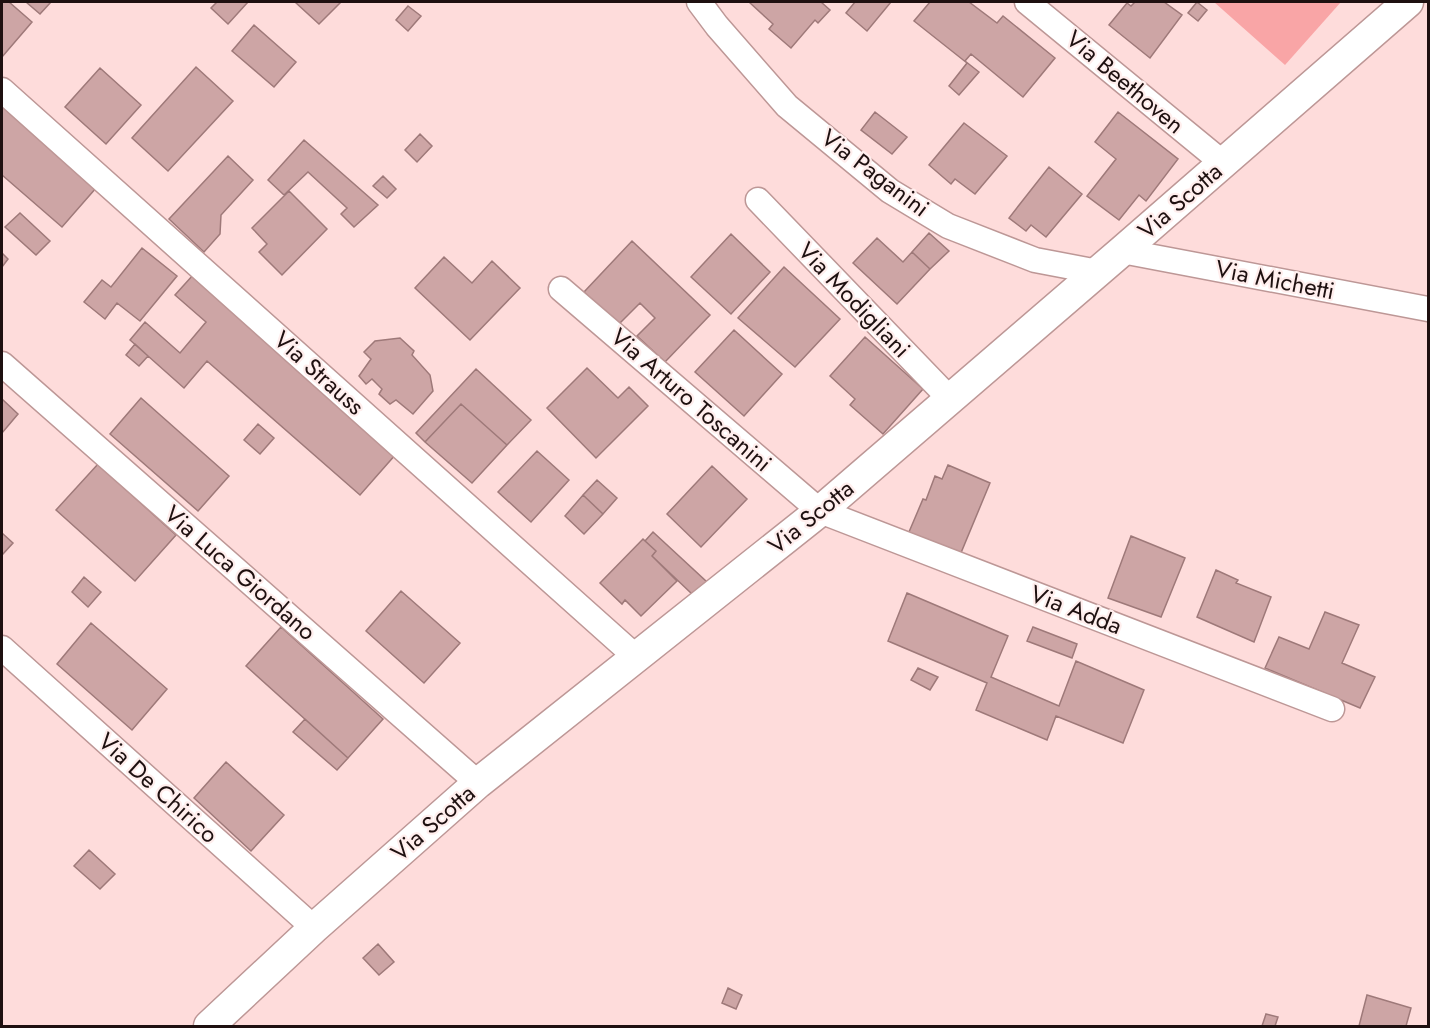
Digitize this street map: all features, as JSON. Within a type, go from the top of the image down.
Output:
[{"type":"street","name":"Via Paganini","points":[[699,2],[787,106],[890,190],[948,226],[1035,261],[1098,272]]},
{"type":"street","name":"Via Beethoven","points":[[1027,2],[1222,163]]},
{"type":"street","name":"Via Scotta","points":[[209,1026],[314,928],[478,783],[820,511],[1408,2]]},
{"type":"street","name":"Via Strauss","points":[[2,90],[636,657]]},
{"type":"street","name":"Via Modigliani","points":[[758,200],[950,399]]},
{"type":"street","name":"Via Michetti","points":[[1122,251],[1428,309]]},
{"type":"street","name":"Via Arturo Toscanini","points":[[561,290],[820,511]]},
{"type":"street","name":"Via Luca Giordano","points":[[2,364],[478,783]]},
{"type":"street","name":"Via Adda","points":[[820,511],[1332,709]]},
{"type":"street","name":"Via De Chirico","points":[[2,648],[314,928]]},
{"type":"shaded area","points":[[1214,2],[1341,2],[1285,65]]},
{"type":"building","points":[[2,2],[9,2],[32,22],[2,57]]},
{"type":"building","points":[[26,2],[51,2],[40,14]]},
{"type":"building","points":[[217,2],[248,2],[228,24],[211,8]]},
{"type":"building","points":[[295,2],[341,2],[319,24]]},
{"type":"building","points":[[749,2],[821,2],[830,10],[818,23],[815,20],[791,48],[769,29],[773,24]]},
{"type":"building","points":[[855,2],[891,2],[867,31],[846,13]]},
{"type":"building","points":[[930,2],[969,2],[997,23],[1003,16],[1055,58],[1023,97],[971,54],[965,61],[979,72],[959,95],[949,86],[967,63],[914,21]]},
{"type":"building","points":[[1135,2],[1164,2],[1182,15],[1150,58],[1109,25],[1127,3],[1131,6]]},
{"type":"building","points":[[1197,2],[1207,10],[1198,21],[1188,13]]},
{"type":"building","points":[[408,6],[421,16],[408,31],[396,20]]},
{"type":"building","points":[[254,25],[296,62],[274,87],[232,51]]},
{"type":"building","points":[[196,67],[233,101],[168,171],[132,138]]},
{"type":"building","points":[[100,68],[141,105],[106,144],[65,107]]},
{"type":"building","points":[[2,104],[96,188],[62,227],[2,175]]},
{"type":"building","points":[[875,112],[907,137],[892,154],[861,130]]},
{"type":"building","points":[[1118,112],[1178,159],[1146,201],[1139,195],[1119,220],[1087,196],[1116,159],[1095,142]]},
{"type":"building","points":[[964,123],[1007,156],[975,194],[955,179],[951,184],[929,165]]},
{"type":"building","points":[[420,134],[432,146],[417,162],[405,150]]},
{"type":"building","points":[[304,140],[378,205],[354,227],[341,214],[347,208],[308,172],[284,195],[268,180]]},
{"type":"building","points":[[228,156],[253,180],[221,215],[220,234],[204,252],[169,219]]},
{"type":"building","points":[[1049,167],[1082,194],[1046,237],[1031,225],[1026,231],[1009,218]]},
{"type":"building","points":[[383,176],[396,189],[387,198],[373,186]]},
{"type":"building","points":[[289,191],[327,229],[282,275],[259,252],[267,244],[252,228]]},
{"type":"building","points":[[20,213],[50,241],[36,255],[5,227]]},
{"type":"building","points":[[929,233],[949,251],[930,269],[912,252]]},
{"type":"building","points":[[731,234],[770,272],[731,314],[691,277]]},
{"type":"building","points":[[877,238],[903,262],[912,252],[930,269],[897,304],[853,263]]},
{"type":"building","points":[[632,241],[710,315],[665,362],[637,336],[655,318],[640,303],[618,325],[584,292]]},
{"type":"building","points":[[142,248],[177,276],[140,321],[117,303],[105,319],[84,302],[102,280],[111,287]]},
{"type":"building","points":[[2,253],[8,259],[2,267]]},
{"type":"building","points":[[444,257],[472,283],[492,261],[520,288],[470,340],[415,288]]},
{"type":"building","points":[[784,267],[840,319],[795,367],[738,318]]},
{"type":"building","points":[[193,275],[396,454],[360,495],[207,361],[184,388],[130,340],[145,322],[180,353],[206,322],[175,295]]},
{"type":"building","points":[[734,330],[782,374],[744,416],[695,372]]},
{"type":"building","points":[[865,337],[923,389],[883,434],[850,405],[855,399],[830,376]]},
{"type":"building","points":[[400,338],[414,351],[412,355],[430,375],[433,391],[413,414],[396,400],[390,404],[379,394],[382,389],[372,379],[366,384],[359,376],[371,359],[364,352],[375,341]]},
{"type":"building","points":[[135,344],[148,356],[139,366],[126,355]]},
{"type":"building","points":[[587,368],[618,398],[629,387],[648,406],[596,458],[547,408]]},
{"type":"building","points":[[476,369],[531,420],[507,445],[461,404],[425,442],[416,433]]},
{"type":"building","points":[[141,398],[229,476],[198,511],[110,434]]},
{"type":"building","points":[[2,399],[18,414],[2,433]]},
{"type":"building","points":[[461,404],[507,445],[472,483],[425,442]]},
{"type":"building","points":[[258,424],[274,438],[260,454],[244,440]]},
{"type":"building","points":[[537,451],[569,480],[531,522],[498,492]]},
{"type":"building","points":[[98,464],[176,535],[135,581],[56,510]]},
{"type":"building","points":[[948,465],[990,483],[958,560],[906,539],[923,499],[926,500],[935,476],[942,479]]},
{"type":"building","points":[[712,466],[747,499],[701,547],[667,514]]},
{"type":"building","points":[[597,480],[617,498],[603,514],[583,495]]},
{"type":"building","points":[[583,495],[603,514],[584,534],[565,516]]},
{"type":"building","points":[[653,532],[707,582],[692,594],[652,556],[656,551],[645,541]]},
{"type":"building","points":[[2,533],[13,543],[2,555]]},
{"type":"building","points":[[1131,536],[1185,558],[1161,617],[1108,598]]},
{"type":"building","points":[[643,539],[656,551],[652,556],[677,581],[641,616],[625,600],[622,604],[600,583]]},
{"type":"building","points":[[1216,570],[1238,580],[1236,583],[1271,597],[1254,642],[1197,617]]},
{"type":"building","points":[[84,577],[101,592],[88,607],[72,592]]},
{"type":"building","points":[[401,591],[460,643],[424,683],[366,631]]},
{"type":"building","points":[[907,593],[1008,636],[991,677],[1059,706],[1076,661],[1144,690],[1123,743],[1056,716],[1047,740],[976,710],[987,683],[888,641]]},
{"type":"building","points":[[1325,612],[1359,625],[1342,663],[1375,677],[1360,708],[1265,668],[1279,637],[1309,649]]},
{"type":"building","points":[[91,623],[167,689],[132,730],[57,664]]},
{"type":"building","points":[[281,627],[383,719],[348,758],[246,666]]},
{"type":"building","points":[[1033,627],[1077,644],[1072,658],[1027,641]]},
{"type":"building","points":[[918,668],[938,677],[930,690],[911,680]]},
{"type":"building","points":[[305,719],[348,758],[337,770],[293,732]]},
{"type":"building","points":[[226,762],[284,815],[251,851],[194,798]]},
{"type":"building","points":[[89,850],[115,874],[100,889],[74,866]]},
{"type":"building","points":[[378,944],[394,962],[379,975],[363,958]]},
{"type":"building","points":[[728,988],[742,995],[736,1009],[722,1003]]},
{"type":"building","points":[[1367,995],[1411,1008],[1406,1026],[1359,1026]]},
{"type":"building","points":[[1266,1014],[1278,1017],[1275,1026],[1262,1026]]}]
